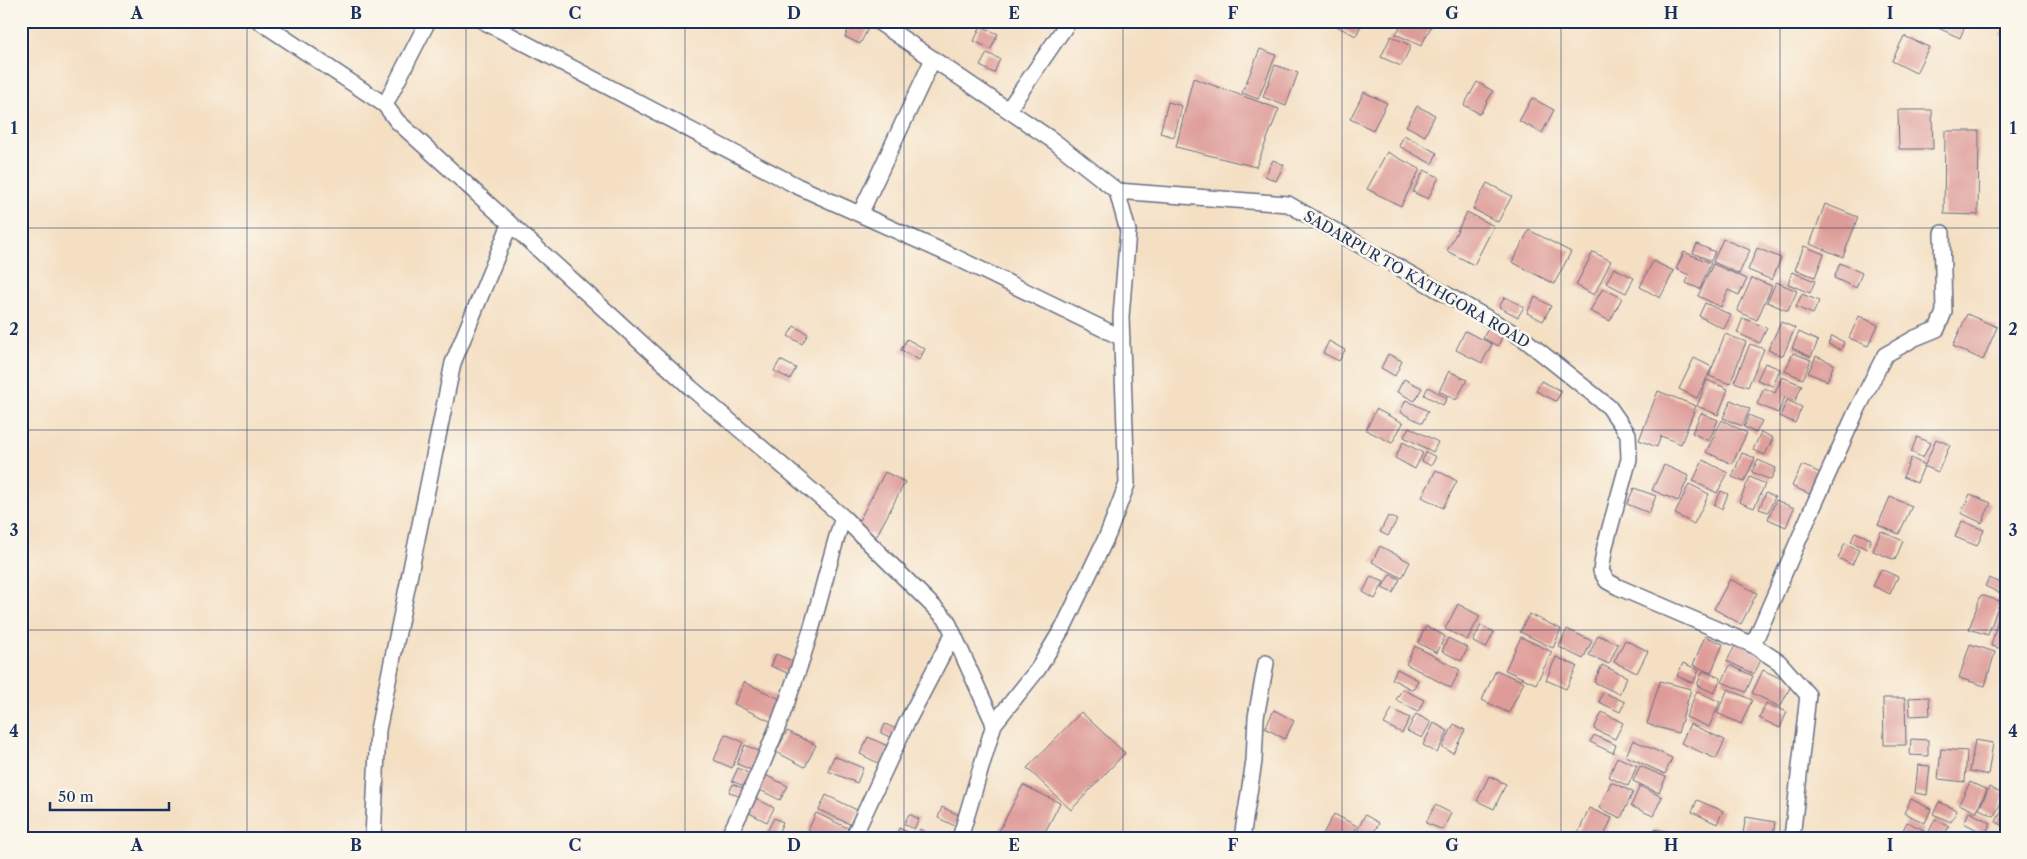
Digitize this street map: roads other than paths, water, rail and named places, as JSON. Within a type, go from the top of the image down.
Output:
[{"type":"street","points":[[259,21],[385,105],[397,122],[691,388],[843,517],[947,620],[994,724]]},
{"type":"street","points":[[385,105],[428,21]]},
{"type":"street","points":[[483,21],[797,186],[955,257],[1122,338]]},
{"type":"street","points":[[877,21],[1055,142],[1117,191],[1128,231],[1121,317],[1127,484],[1108,534],[1065,624],[1038,669],[994,724],[960,838]]},
{"type":"street","points":[[1008,110],[1069,21]]},
{"type":"street","points":[[860,214],[933,59]]},
{"type":"street","name":"SADARPUR TO KATHGORA ROAD","points":[[1117,191],[1288,204],[1524,339],[1609,407],[1628,434],[1629,459],[1605,546],[1601,571],[1608,581],[1658,606],[1753,645],[1779,662],[1808,695],[1792,838]]},
{"type":"street","points":[[372,838],[378,730],[453,363],[510,224]]},
{"type":"street","points":[[1753,645],[1856,412],[1885,355],[1937,329],[1944,312],[1942,233]]},
{"type":"street","points":[[728,838],[765,760],[792,690],[812,628],[843,517]]},
{"type":"street","points":[[853,838],[905,726],[954,634]]},
{"type":"street","points":[[1242,838],[1254,761],[1256,717],[1266,663]]}]
